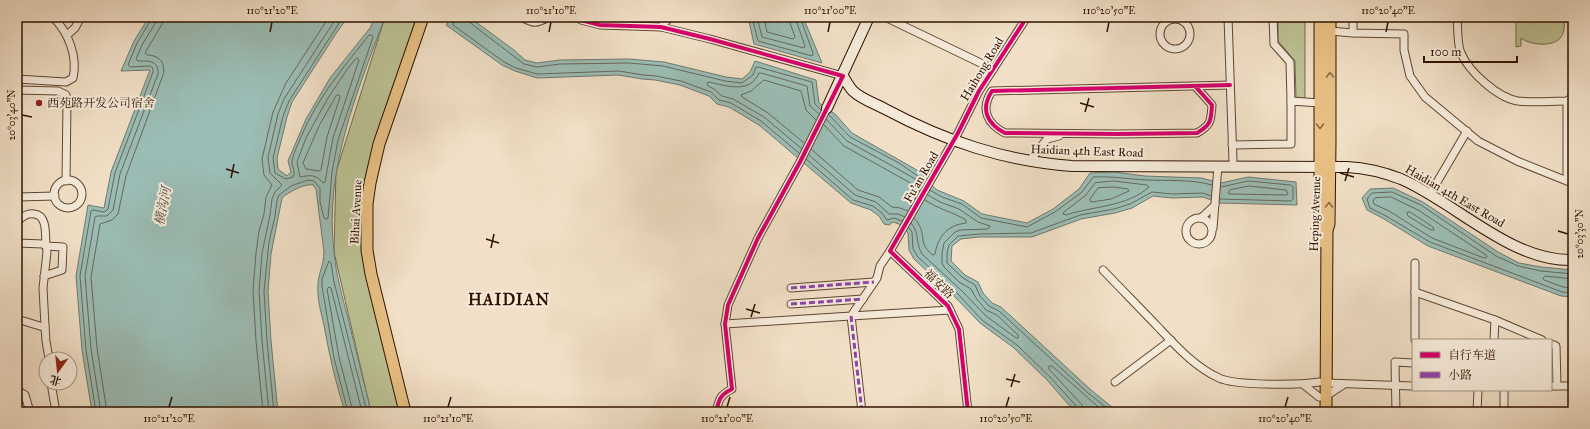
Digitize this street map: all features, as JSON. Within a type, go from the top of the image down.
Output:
[{"type":"main road","name":"Bihai Avenue","points":[[405,412],[370,269],[367,250],[367,204],[379,144],[423,17]]},
{"type":"main road","name":"Bihai Avenue","points":[[408,412],[374,273],[371,250],[371,204],[373,183],[382,144],[426,17]]},
{"type":"main road","points":[[827,108],[869,17]]},
{"type":"main road","points":[[843,76],[851,66],[873,17]]},
{"type":"main road","name":"Heping Avenue","points":[[1320,17],[1320,103],[1329,224],[1327,231],[1323,383],[1323,396],[1326,412]]},
{"type":"main road","name":"Heping Avenue","points":[[1325,164],[1330,17]]},
{"type":"main road","name":"Haidian 4th East Road","points":[[843,76],[856,87],[917,120],[995,154],[1027,162],[1105,166],[1218,166],[1360,162],[1386,167],[1408,175],[1522,242],[1549,251],[1573,254]]},
{"type":"main road","name":"Haidian 4th East Road","points":[[956,137],[996,150],[1032,158],[1079,161],[1325,164],[1364,169],[1396,177],[1520,249],[1548,257],[1573,260]]},
{"type":"main road","name":"Heping Avenue","points":[[1319,412],[1323,396]]},
{"type":"street","points":[[17,79],[66,82],[73,78],[73,56],[67,35],[62,26],[53,17]]},
{"type":"street","points":[[67,35],[75,28],[81,17]]},
{"type":"street","points":[[521,17],[535,23],[541,22],[548,17]]},
{"type":"street","points":[[577,17],[585,22],[600,25],[662,27],[843,76]]},
{"type":"street","points":[[885,17],[993,69]]},
{"type":"street","name":"Haihong Road","points":[[956,137],[979,91],[1027,17]]},
{"type":"street","points":[[1228,17],[1233,162]]},
{"type":"street","points":[[1232,145],[1291,144],[1290,62],[1274,44],[1273,17]]},
{"type":"street","points":[[1353,17],[1353,33]]},
{"type":"street","points":[[1330,31],[1404,34],[1404,50],[1410,76],[1425,97],[1478,141],[1517,161],[1570,181],[1570,99],[1518,101],[1503,96],[1494,90],[1471,69],[1460,53],[1457,17]]},
{"type":"street","points":[[662,27],[669,18]]},
{"type":"street","points":[[669,18],[669,30]]},
{"type":"street","points":[[1171,20],[1186,20],[1189,31],[1188,41],[1181,47],[1170,48],[1161,38],[1160,33],[1163,25],[1171,20]]},
{"type":"street","points":[[979,91],[1230,85]]},
{"type":"street","points":[[992,91],[988,97],[986,105],[987,116],[995,128],[1005,133],[1197,133],[1208,127],[1212,117],[1212,105],[1195,86]]},
{"type":"street","points":[[17,90],[58,91],[66,94],[66,181]]},
{"type":"street","points":[[1291,101],[1320,103]]},
{"type":"street","points":[[716,412],[718,401],[722,394],[732,388],[725,324],[728,305],[758,238],[800,162],[827,108]]},
{"type":"street","points":[[1433,190],[1467,131]]},
{"type":"street","points":[[1032,158],[1047,139],[1071,134]]},
{"type":"street","name":"Fu'an Road","points":[[890,251],[956,137]]},
{"type":"street","points":[[1212,230],[1209,222],[1201,218],[1192,219],[1186,225],[1185,230],[1187,238],[1195,244],[1203,244],[1210,238],[1212,230],[1215,205],[1218,166]]},
{"type":"street","points":[[66,181],[75,182],[81,189],[82,197],[79,203],[71,208],[66,208],[59,204],[55,196],[58,185],[66,181]]},
{"type":"street","points":[[17,196],[55,196]]},
{"type":"street","points":[[1201,218],[1215,205]]},
{"type":"street","points":[[19,220],[29,214],[37,214],[44,222],[47,252],[44,276],[48,351]]},
{"type":"street","points":[[17,243],[36,243],[46,246],[63,247],[62,270],[44,276]]},
{"type":"street","points":[[862,412],[851,316],[877,278],[880,266],[890,251]]},
{"type":"street","name":"福安路","points":[[890,251],[948,306],[959,328],[968,412]]},
{"type":"street","points":[[1415,263],[1415,339]]},
{"type":"street","points":[[1103,270],[1171,340],[1202,368],[1220,379],[1240,383],[1304,385],[1323,383],[1343,385],[1412,386]]},
{"type":"street","points":[[791,288],[874,282]]},
{"type":"street","points":[[1415,292],[1495,320],[1540,339]]},
{"type":"street","points":[[791,304],[863,299]]},
{"type":"street","points":[[725,324],[950,310]]},
{"type":"street","points":[[17,319],[43,327],[46,326]]},
{"type":"street","points":[[1494,339],[1495,320]]},
{"type":"street","points":[[1115,382],[1171,340]]},
{"type":"street","points":[[1552,344],[1556,346],[1554,386],[1573,386]]},
{"type":"street","points":[[1396,412],[1395,362],[1412,362]]},
{"type":"street","points":[[1304,385],[1323,396],[1343,385]]},
{"type":"street","points":[[17,390],[25,394],[30,412]]},
{"type":"street","points":[[53,391],[56,412]]},
{"type":"street","points":[[1477,412],[1478,391]]},
{"type":"street","points":[[1504,391],[1504,412]]},
{"type":"green space","points":[[385,17],[423,17],[373,165],[368,256],[405,412],[371,412],[334,252],[336,172]]},
{"type":"green space","points":[[1278,17],[1305,17],[1305,99],[1296,98],[1295,61],[1278,41]]},
{"type":"green space","points":[[1516,17],[1564,17],[1564,31],[1560,38],[1551,43],[1531,43],[1521,38],[1521,46],[1516,47]]},
{"type":"water","name":"横沟河","points":[[149,17],[348,17],[292,102],[277,158],[278,169],[287,176],[291,172],[288,161],[306,119],[330,78],[370,28],[375,17],[385,17],[345,132],[338,161],[332,221],[335,260],[341,293],[371,412],[345,412],[330,358],[319,300],[318,281],[324,252],[316,189],[313,185],[306,185],[297,188],[282,198],[271,254],[268,291],[278,412],[92,412],[82,350],[76,276],[88,205],[104,208],[111,172],[150,70],[121,71],[134,41]]},
{"type":"water","points":[[451,17],[469,17],[514,50],[525,60],[537,63],[560,60],[629,59],[664,62],[726,77],[742,79],[750,72],[755,61],[816,80],[819,103],[835,114],[852,133],[922,173],[937,190],[964,201],[982,214],[1027,223],[1053,209],[1079,189],[1090,173],[1114,172],[1145,176],[1201,178],[1221,183],[1248,177],[1296,182],[1297,205],[1219,203],[1203,197],[1172,198],[1153,196],[1132,208],[1115,213],[1081,219],[1032,237],[979,237],[961,239],[952,246],[951,261],[965,275],[978,282],[983,293],[992,303],[1001,307],[1091,390],[1118,412],[1077,412],[1014,348],[980,323],[955,297],[914,259],[909,250],[908,233],[899,224],[893,222],[889,225],[884,224],[879,216],[871,210],[851,203],[759,125],[729,107],[717,104],[709,96],[680,85],[618,75],[537,78],[515,71],[502,65],[446,25]]},
{"type":"water","points":[[748,17],[803,17],[822,63],[754,44]]},
{"type":"water","points":[[1393,188],[1423,202],[1498,252],[1519,263],[1573,270],[1573,297],[1561,296],[1428,246],[1367,210],[1362,198],[1370,189]]},
{"type":"marked path","points":[[791,288],[874,282]]},
{"type":"marked path","points":[[791,304],[863,299]]},
{"type":"marked path","points":[[851,316],[862,412]]},
{"type":"cycle path","points":[[577,17],[581,20],[600,25],[661,27],[843,76],[800,162],[758,238],[728,305],[725,324],[732,389],[725,393],[721,398],[716,412]]},
{"type":"cycle path","points":[[968,412],[959,329],[948,306],[890,251],[958,133],[979,91],[1027,17]]},
{"type":"cycle path","points":[[1195,86],[1212,105],[1208,125],[1197,133],[1005,133],[990,121],[986,110],[986,104],[992,91],[1230,85]]},
{"type":"place","name":"西苑路开发公司宿舍","points":[[39,103]]},
{"type":"district","name":"HAIDIAN","points":[[509,299]]}]
